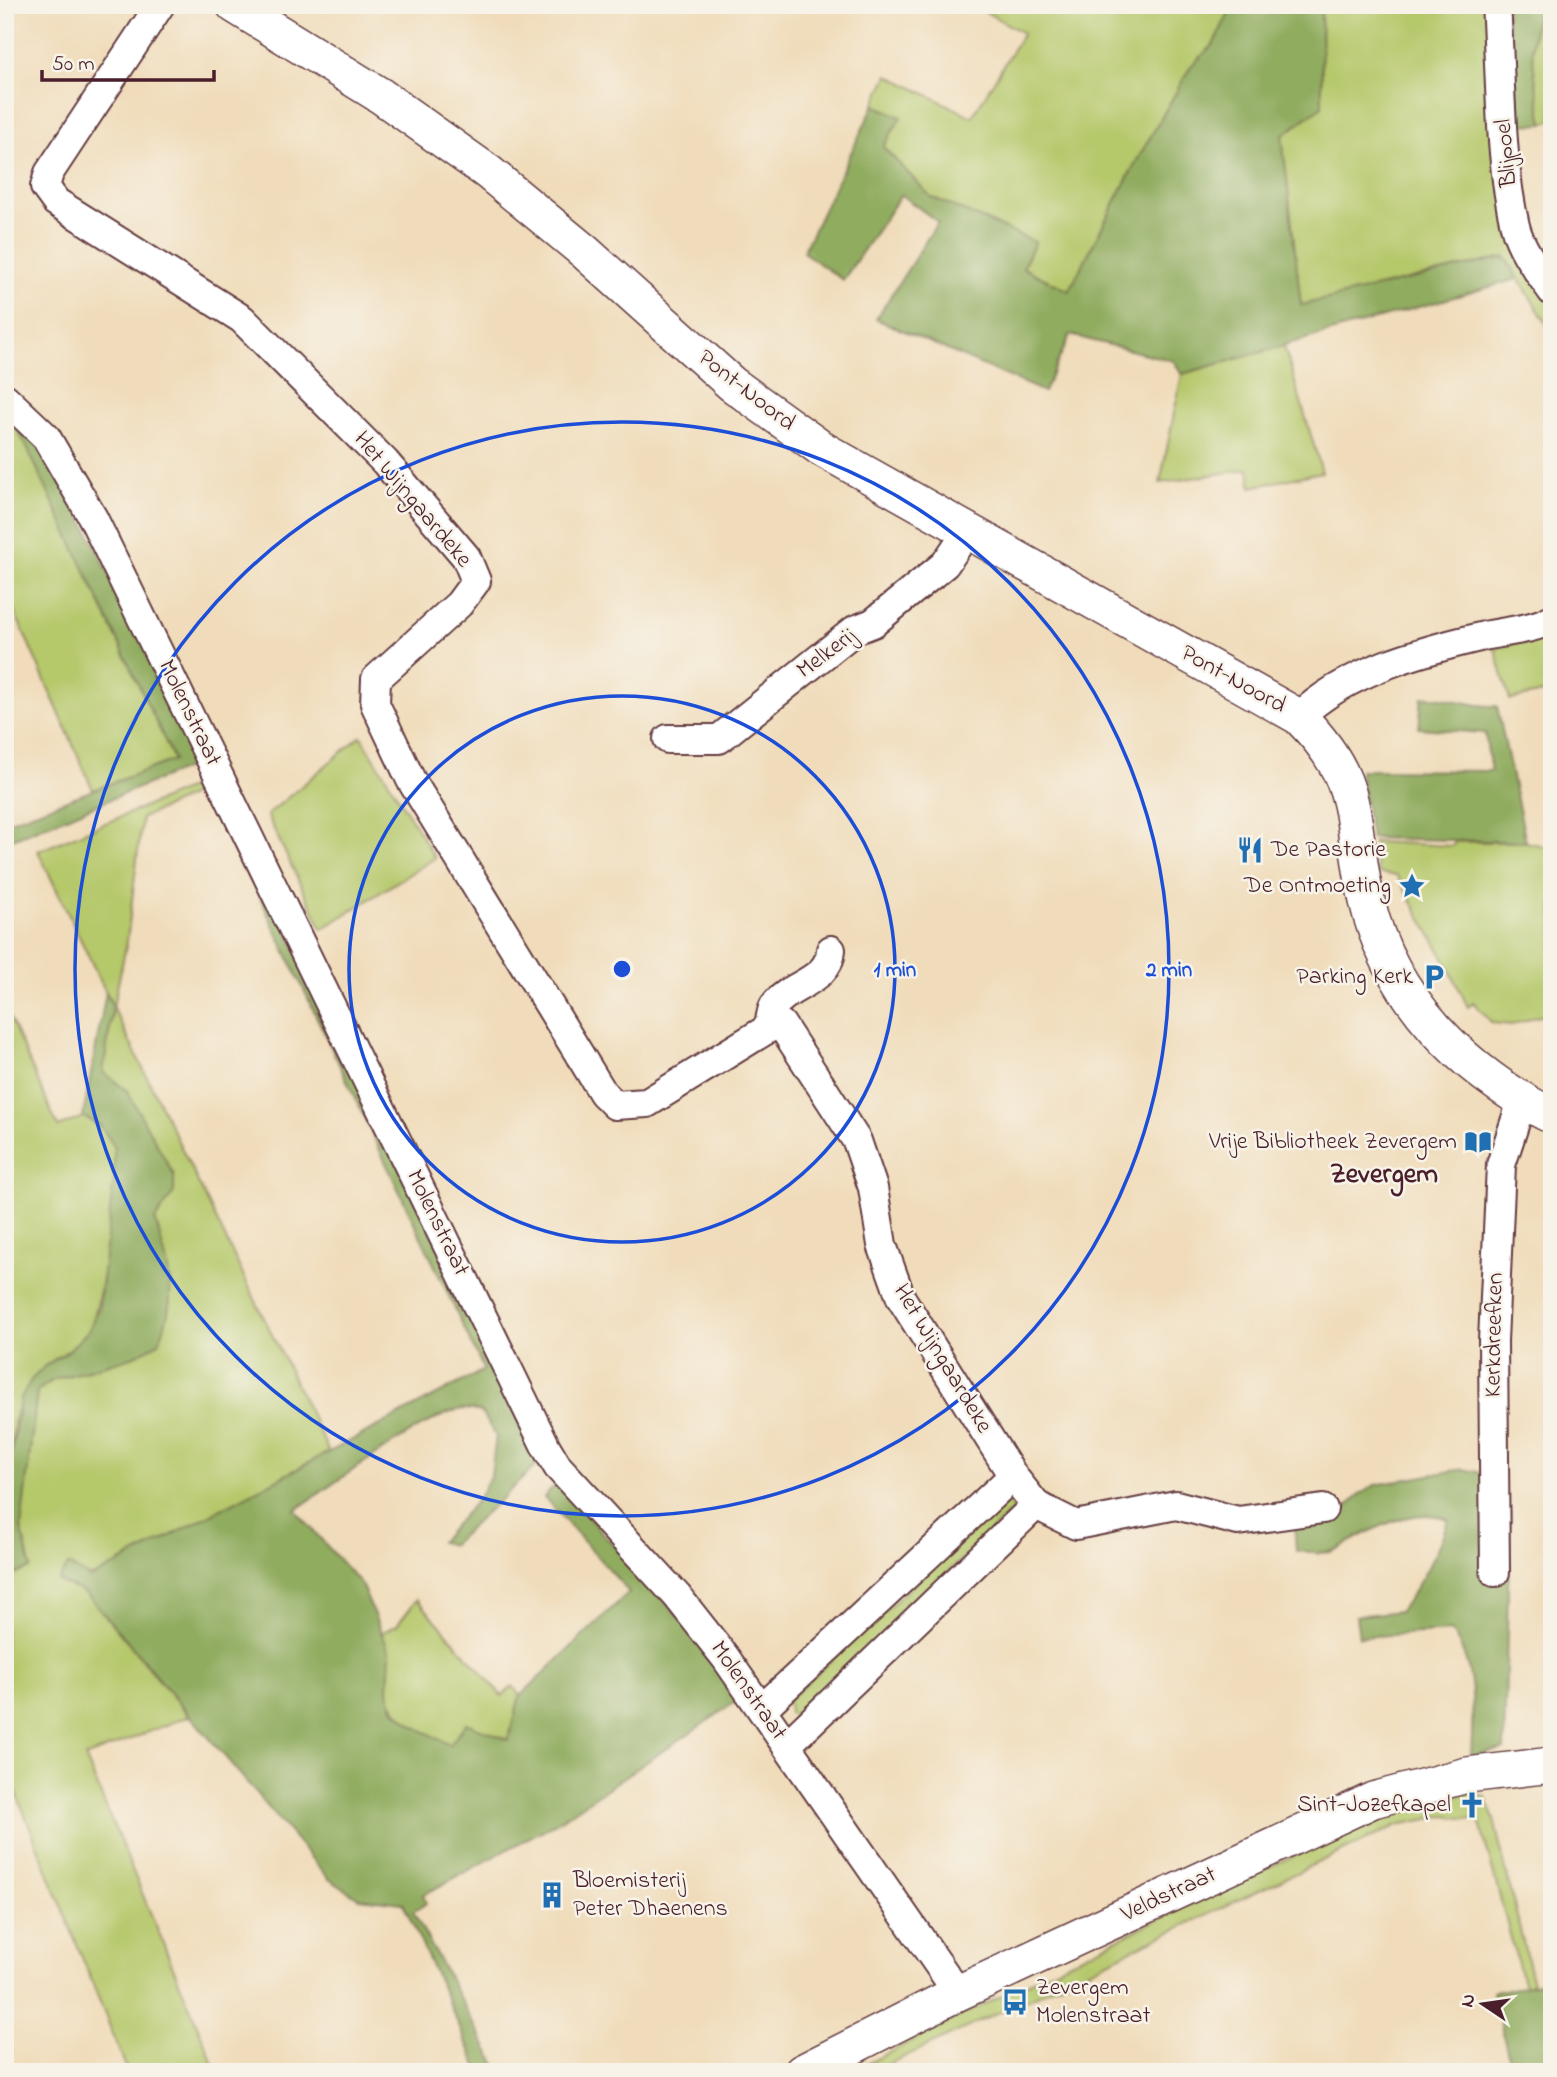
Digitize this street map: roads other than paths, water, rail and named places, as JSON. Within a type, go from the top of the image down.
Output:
[{"type":"street","name":"Het Wijngaardeke","points":[[160,5],[49,173],[45,187],[57,202],[242,318],[385,461],[466,557],[476,581],[459,604],[376,679],[375,704],[411,780],[603,1093],[615,1105],[647,1103],[769,1028],[781,1024],[857,1141],[873,1188],[882,1245],[901,1298],[1013,1476],[1036,1506],[1076,1525],[1176,1505],[1238,1521],[1323,1509]]},
{"type":"street","name":"Pont-Noord","points":[[234,5],[381,96],[488,172],[585,252],[732,384],[822,449],[1299,717],[1328,748],[1349,791],[1367,903],[1398,975],[1417,1007],[1448,1044],[1482,1073],[1537,1109]]},
{"type":"street","name":"Blijpoel","points":[[1496,5],[1507,171],[1515,227],[1524,250],[1552,291]]},
{"type":"street","name":"Molenstraat","points":[[5,398],[46,437],[93,518],[546,1447],[558,1467],[677,1596],[763,1708],[958,1993]]},
{"type":"street","name":"Melkerij","points":[[668,739],[719,739],[855,629],[873,623],[945,564],[967,532]]},
{"type":"street","points":[[1299,717],[1326,692],[1360,674],[1462,642],[1552,620]]},
{"type":"street","points":[[769,1028],[774,1007],[823,970],[830,959],[831,950]]},
{"type":"street","name":"Kerkdreefken","points":[[1495,1572],[1493,1342],[1501,1165],[1537,1109]]},
{"type":"street","points":[[763,1708],[1013,1476]]},
{"type":"street","points":[[787,1745],[1036,1506]]},
{"type":"street","name":"Veldstraat","points":[[802,2072],[958,1993],[1373,1800],[1467,1775],[1552,1765]]},
{"type":"place","name":"De Pastorie","points":[[1250,850]]},
{"type":"place","name":"De Ontmoeting","points":[[1412,886]]},
{"type":"place","name":"Parking Kerk","points":[[1434,977]]},
{"type":"place","name":"Vrije Bibliotheek Zevergem","points":[[1478,1142]]},
{"type":"place","name":"Sint-Jozefkapel","points":[[1472,1805]]},
{"type":"place","name":"Bloemisterij Peter Dhaenens","points":[[552,1895]]},
{"type":"place","name":"Zevergem Molenstraat","points":[[1015,2002]]},
{"type":"district","name":"Zevergem","points":[[1384,1175]]}]
